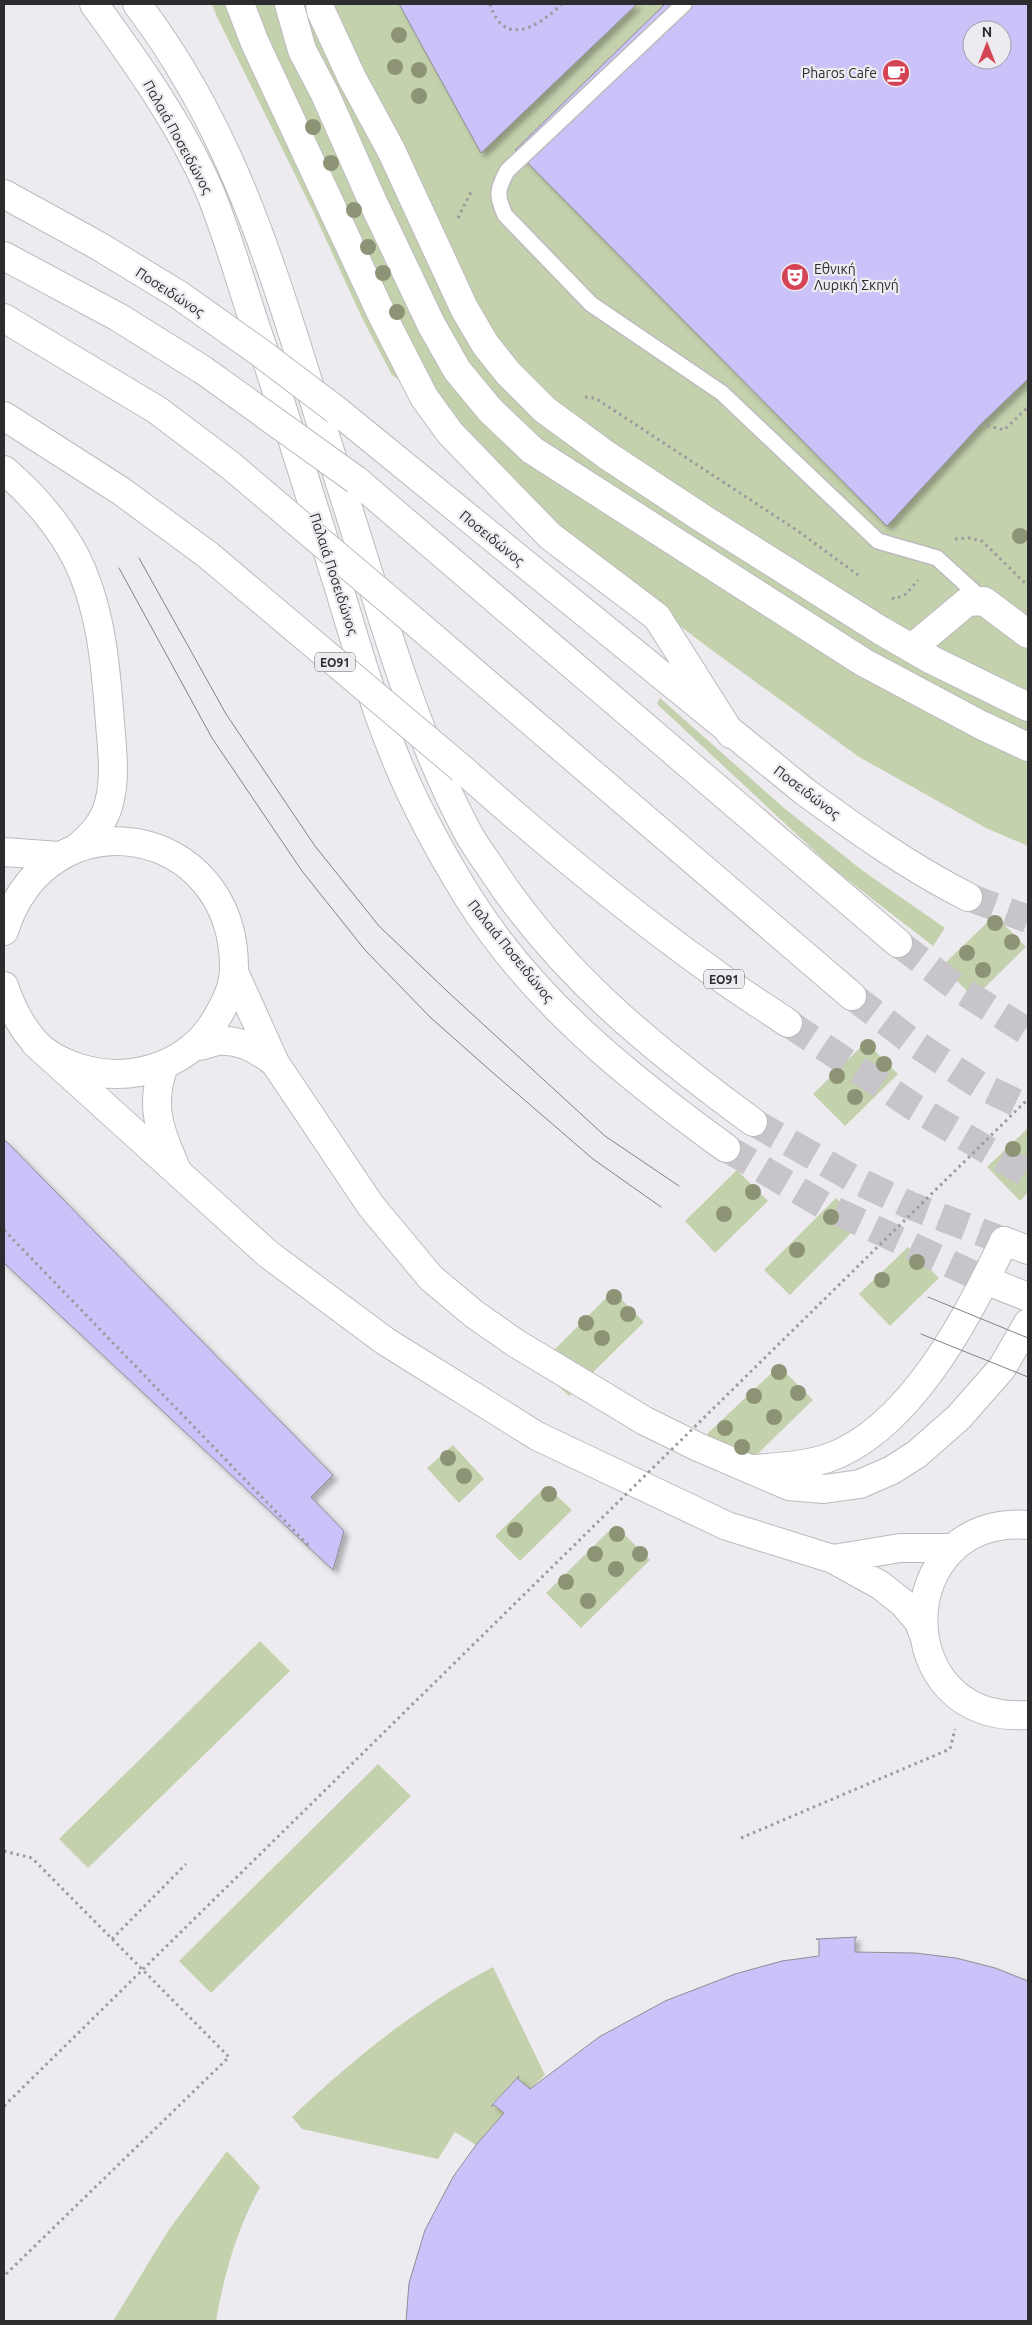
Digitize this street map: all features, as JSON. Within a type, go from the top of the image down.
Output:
[{"type":"main road","name":"Παλαιά Ποσειδώνος","points":[[94,4],[167,111],[209,191],[256,327],[373,696],[394,756],[435,842],[470,900],[495,935],[566,1017],[612,1062],[661,1101],[726,1148]]},
{"type":"main road","points":[[137,4],[162,37],[204,107],[228,154],[256,222],[402,679],[430,754],[467,832],[505,890],[548,945],[587,987],[688,1075],[753,1122]]},
{"type":"main road","points":[[240,4],[255,43],[382,313],[424,397],[450,433],[550,536],[657,617],[731,734]]},
{"type":"main road","points":[[289,4],[302,50],[325,94],[371,198],[431,324],[457,370],[490,410],[532,450],[863,662],[947,708],[1028,747]]},
{"type":"main road","points":[[320,4],[321,11],[352,78],[391,150],[464,308],[485,344],[508,373],[544,410],[608,456],[738,541],[912,648],[1028,707]]},
{"type":"main road","name":"Ποσειδώνος","points":[[4,194],[97,246],[179,296],[258,351],[336,410],[731,734],[869,840],[922,873],[968,897]]},
{"type":"main road","points":[[4,256],[118,317],[204,370],[356,480],[898,943]]},
{"type":"main road","points":[[4,318],[157,410],[230,465],[852,996]]},
{"type":"main road","name":"ΕΟ91","points":[[4,416],[122,491],[208,555],[462,769],[536,835],[713,972],[788,1023]]},
{"type":"main road","points":[[4,470],[37,500],[57,525],[74,554],[86,582],[104,659],[113,759],[112,790],[109,804],[96,831],[31,878],[11,907],[4,931]]},
{"type":"main road","points":[[912,648],[967,602],[984,601],[1028,634]]},
{"type":"main road","points":[[4,852],[68,852],[110,841],[144,844],[176,857],[202,878],[222,906],[233,938],[234,972],[227,999],[214,1024],[196,1046],[164,1066],[131,1074],[96,1073],[64,1063],[35,1043]]},
{"type":"main road","points":[[234,972],[275,1063],[371,1206],[431,1278],[474,1314],[517,1344],[645,1421],[750,1470],[789,1486],[824,1489],[860,1484],[892,1470],[937,1438],[974,1402],[1002,1368],[1028,1323]]},
{"type":"main road","points":[[6,997],[35,1043],[268,1254],[385,1341],[537,1436],[727,1526],[833,1559],[880,1585],[903,1603],[919,1622],[930,1658],[944,1681],[963,1699],[987,1712],[1014,1716],[1028,1715]]},
{"type":"main road","points":[[196,1046],[218,1041],[240,1043],[261,1051],[275,1063]]},
{"type":"main road","points":[[164,1066],[158,1086],[157,1122],[178,1172]]},
{"type":"main road","points":[[750,1470],[792,1466],[826,1458],[872,1433],[902,1404],[929,1373],[948,1346],[985,1280],[1016,1245]]},
{"type":"main road","points":[[985,1280],[1028,1297]]},
{"type":"main road","points":[[923,1633],[925,1596],[932,1578],[954,1548],[972,1536],[994,1527],[1016,1524],[1028,1525]]},
{"type":"main road","points":[[833,1559],[900,1548],[954,1548]]},
{"type":"lane","points":[[684,4],[507,171],[499,187],[498,200],[505,216],[591,304],[722,393],[878,541],[937,558],[984,601]]},
{"type":"path","points":[[490,4],[495,18],[509,29],[526,30],[547,18],[562,4]]},
{"type":"path","points":[[981,424],[1004,430],[1028,407]]},
{"type":"path","points":[[4,2106],[1028,1099]]},
{"type":"path","points":[[4,1230],[311,1548]]},
{"type":"path","points":[[741,1838],[950,1748],[963,1699]]},
{"type":"path","points":[[4,1851],[32,1858],[229,2057],[4,2276]]},
{"type":"path","points":[[112,1939],[186,1864]]},
{"type":"green space","points":[[212,4],[1028,4],[1028,846],[986,828],[859,757],[660,611],[573,538],[533,502],[455,418],[392,375],[362,318],[313,211]]},
{"type":"green space","points":[[660,698],[784,808],[863,871],[945,928],[933,946],[835,870],[657,704]]},
{"type":"green space","points":[[995,915],[1026,947],[974,998],[942,966]]},
{"type":"green space","points":[[866,1042],[898,1074],[845,1126],[813,1094]]},
{"type":"green space","points":[[1028,1128],[1028,1192],[1020,1201],[987,1167]]},
{"type":"green space","points":[[737,1170],[768,1201],[715,1253],[685,1221]]},
{"type":"green space","points":[[836,1198],[861,1223],[790,1295],[764,1270]]},
{"type":"green space","points":[[908,1247],[939,1278],[890,1326],[859,1294]]},
{"type":"green space","points":[[613,1291],[644,1322],[569,1396],[538,1366]]},
{"type":"green space","points":[[779,1366],[813,1400],[741,1470],[707,1434]]},
{"type":"green space","points":[[453,1445],[484,1479],[459,1503],[427,1468]]},
{"type":"green space","points":[[546,1486],[572,1510],[520,1561],[495,1536]]},
{"type":"green space","points":[[615,1525],[650,1560],[581,1628],[546,1593]]},
{"type":"green space","points":[[260,1641],[290,1671],[88,1868],[59,1839]]},
{"type":"green space","points":[[378,1764],[411,1796],[211,1993],[179,1961]]},
{"type":"green space","points":[[493,1967],[545,2075],[530,2089],[518,2079],[519,2076],[491,2105],[494,2105],[504,2113],[476,2145],[455,2132],[438,2159],[302,2129],[292,2117],[387,2035],[465,1982]]},
{"type":"green space","points":[[227,2151],[260,2187],[232,2252],[216,2321],[113,2321],[168,2231]]},
{"type":"building","points":[[399,4],[637,4],[481,153]]},
{"type":"building","points":[[665,4],[1028,4],[1028,379],[981,424],[887,526],[515,150]]},
{"type":"building","points":[[4,1139],[333,1475],[311,1497],[344,1531],[333,1570],[4,1263]]},
{"type":"building","points":[[857,1937],[855,1939],[855,1952],[915,1953],[956,1958],[995,1968],[1028,1981],[1028,2321],[406,2321],[409,2283],[425,2230],[453,2177],[476,2145],[504,2113],[494,2105],[491,2106],[519,2076],[518,2079],[530,2089],[599,2037],[665,2001],[735,1974],[782,1961],[819,1956],[819,1940],[816,1939]]},
{"type":"tunnel","points":[[968,897],[1028,919]]},
{"type":"tunnel","points":[[898,943],[956,987],[1028,1032]]},
{"type":"tunnel","points":[[852,996],[911,1041],[979,1085],[1028,1108]]},
{"type":"tunnel","points":[[788,1023],[914,1107],[1028,1174]]},
{"type":"tunnel","points":[[753,1122],[852,1178],[909,1205],[1004,1241]]},
{"type":"tunnel","points":[[726,1148],[825,1206],[985,1280]]},
{"type":"tram line","points":[[139,558],[226,714],[315,846],[379,926],[605,1136],[679,1186]]},
{"type":"tram line","points":[[119,568],[212,738],[302,871],[365,950],[430,1017],[492,1072],[593,1159],[661,1207]]},
{"type":"tram line","points":[[928,1297],[1028,1338]]},
{"type":"tram line","points":[[921,1334],[1028,1377]]},
{"type":"place","name":"Pharos Cafe","points":[[896,73]]},
{"type":"place","name":"Εθνική Λυρική Σκηνή","points":[[795,277]]}]
